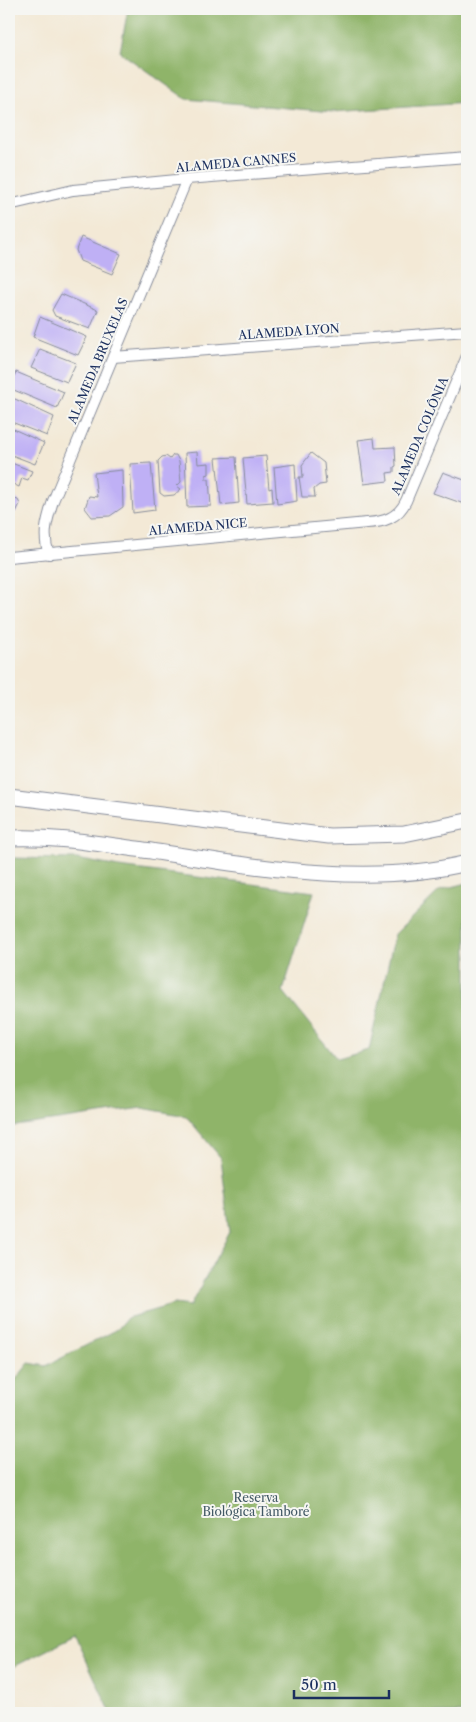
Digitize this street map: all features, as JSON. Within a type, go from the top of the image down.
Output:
[{"type":"main road","points":[[9,796],[329,836],[404,834],[467,821]]},
{"type":"main road","points":[[9,838],[36,837],[77,841],[219,861],[340,874],[406,873],[467,862]]},
{"type":"street","name":"ALAMEDA CANNES","points":[[9,205],[73,190],[467,157]]},
{"type":"street","name":"ALAMEDA BRUXELAS","points":[[49,554],[45,537],[48,517],[187,179]]},
{"type":"street","name":"ALAMEDA LYON","points":[[114,358],[467,330]]},
{"type":"street","name":"ALAMEDA COLÔNIA","points":[[389,519],[397,514],[406,501],[467,356]]},
{"type":"street","name":"ALAMEDA NICE","points":[[9,557],[367,524],[389,519]]},
{"type":"green space","points":[[128,9],[467,9],[467,103],[333,112],[186,99],[120,52]]},
{"type":"green space","name":"Reserva Biológica Tamboré","points":[[9,858],[77,859],[119,867],[314,892],[283,991],[337,1059],[369,1050],[395,934],[440,890],[467,883],[467,1713],[111,1713],[75,1636],[9,1669],[9,1388],[29,1363],[46,1366],[118,1329],[127,1318],[175,1304],[190,1306],[230,1232],[221,1158],[186,1116],[142,1108],[9,1127]]},
{"type":"building","points":[[81,237],[121,254],[112,274],[80,261],[76,250]]},
{"type":"building","points":[[61,294],[98,310],[90,329],[55,316],[52,310]]},
{"type":"building","points":[[40,317],[87,337],[78,355],[33,337]]},
{"type":"building","points":[[40,349],[76,363],[67,382],[31,368]]},
{"type":"building","points":[[16,372],[64,392],[57,408],[9,388]]},
{"type":"building","points":[[15,399],[54,417],[47,436],[9,421],[9,402]]},
{"type":"building","points":[[9,427],[44,443],[35,464],[9,454]]},
{"type":"building","points":[[374,438],[375,448],[395,447],[396,466],[394,467],[394,472],[387,473],[388,481],[364,484],[358,440]]},
{"type":"building","points":[[197,452],[198,464],[209,463],[209,474],[206,475],[206,479],[209,479],[211,506],[187,507],[185,453]]},
{"type":"building","points":[[311,453],[324,463],[326,484],[319,485],[314,489],[315,497],[302,497],[299,477],[303,477],[302,465]]},
{"type":"building","points":[[173,455],[176,455],[179,461],[181,482],[177,486],[181,489],[174,495],[164,496],[160,493],[158,461],[166,456],[170,459]]},
{"type":"building","points":[[266,456],[269,489],[272,488],[273,502],[247,504],[243,458]]},
{"type":"building","points":[[236,457],[239,503],[221,505],[216,458]]},
{"type":"building","points":[[9,462],[32,471],[28,480],[22,478],[19,487],[9,482]]},
{"type":"building","points":[[151,463],[155,510],[133,513],[130,464]]},
{"type":"building","points":[[295,464],[297,501],[277,504],[274,467]]},
{"type":"building","points":[[122,470],[123,507],[110,516],[92,517],[85,508],[89,496],[97,497],[94,473]]},
{"type":"building","points":[[443,472],[467,481],[467,505],[433,493]]},
{"type":"building","points":[[9,497],[18,500],[20,504],[16,512],[12,513],[9,519]]}]
